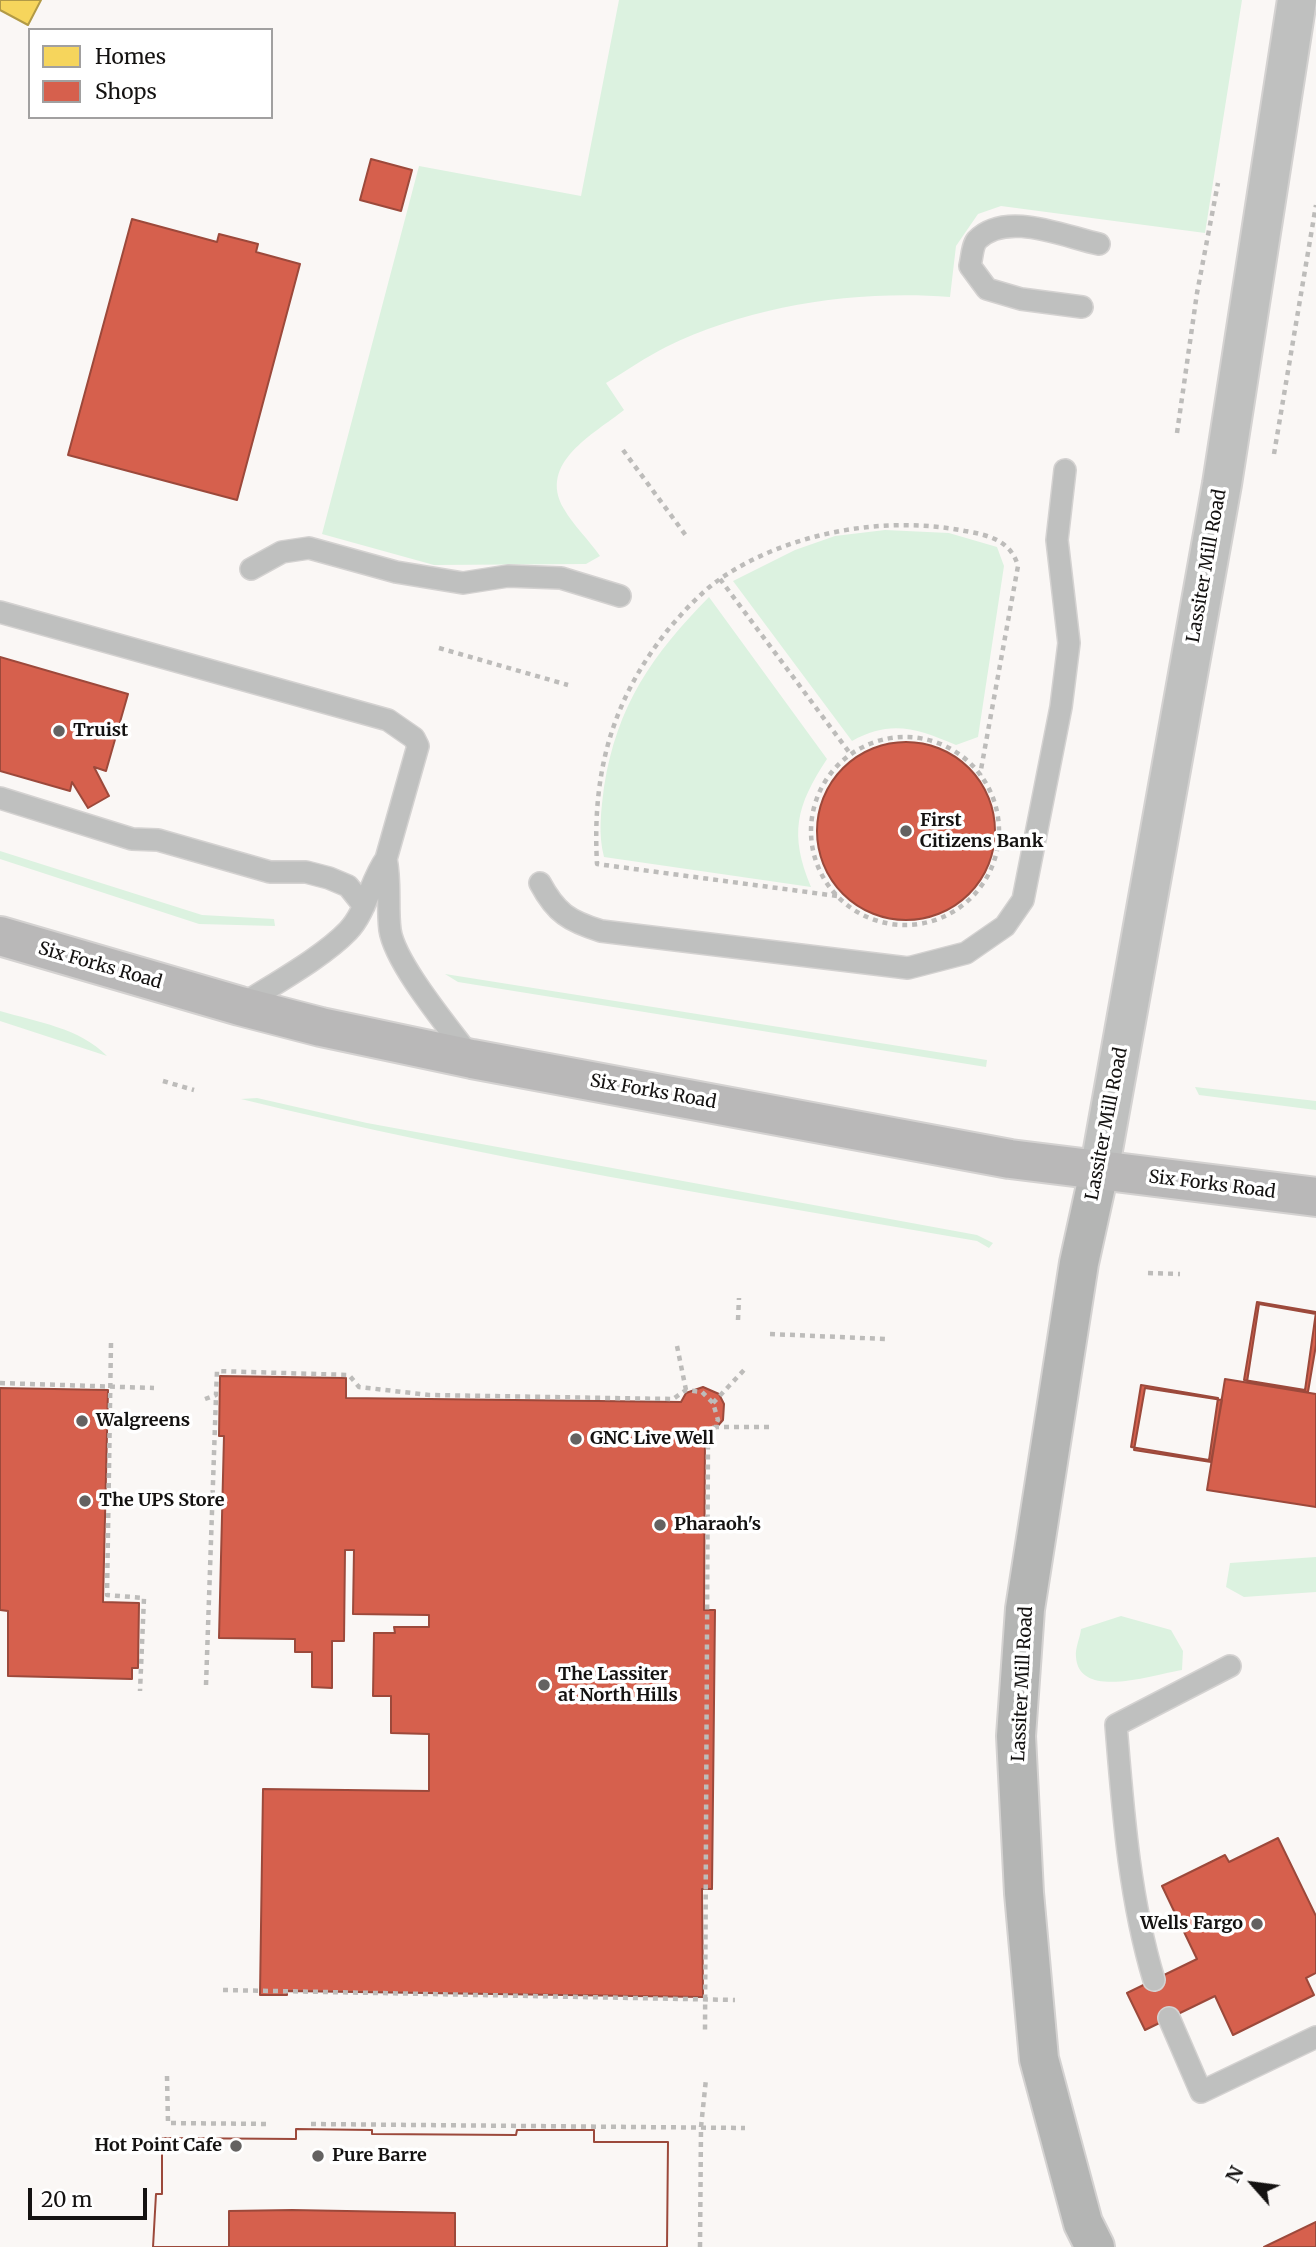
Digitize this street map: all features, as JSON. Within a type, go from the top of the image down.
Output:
[{"type":"main road","name":"Six Forks Road","points":[[0,936],[240,1006],[321,1027],[472,1059],[1099,1172],[1316,1197]]},
{"type":"main road","name":"Lassiter Mill Road","points":[[1095,2247],[1083,2223],[1039,2059],[1024,1894],[1016,1736],[1026,1609],[1079,1263],[1099,1172]]},
{"type":"street","name":"Lassiter Mill Road","points":[[1099,1172],[1222,484],[1297,0]]},
{"type":"lane","points":[[1082,306],[1021,299],[988,289],[970,266],[975,242],[992,229],[1015,225],[1099,244]]},
{"type":"lane","points":[[540,883],[552,906],[576,923],[601,931],[908,968],[966,953],[1005,926],[1023,900],[1061,707],[1069,643],[1057,536],[1065,470]]},
{"type":"lane","points":[[251,569],[282,552],[309,548],[396,572],[463,583],[508,576],[561,578],[620,596]]},
{"type":"lane","points":[[0,612],[206,672],[387,720],[414,738],[418,746],[386,859],[375,874],[363,906],[349,930],[240,1006]]},
{"type":"lane","points":[[0,798],[132,839],[158,840],[270,872],[306,872],[329,878],[348,886],[363,906]]},
{"type":"lane","points":[[386,859],[391,879],[391,932],[402,958],[472,1059]]},
{"type":"lane","points":[[1154,1980],[1142,1941],[1124,1826],[1116,1725],[1230,1666]]},
{"type":"lane","points":[[1170,2018],[1201,2092],[1316,2037]]},
{"type":"path","points":[[1177,433],[1197,293],[1218,183]]},
{"type":"path","points":[[1274,454],[1316,205]]},
{"type":"path","points":[[623,450],[687,537]]},
{"type":"path","points":[[837,896],[597,864],[595,822],[603,762],[620,705],[643,662],[679,617],[720,579],[773,551],[836,532],[886,525],[933,524],[977,533],[1004,543],[1015,555],[1018,566],[981,775]]},
{"type":"path","points":[[720,579],[849,752]]},
{"type":"path","points":[[439,648],[568,685]]},
{"type":"path","points":[[910,734],[964,757],[981,775],[992,794],[1000,839],[996,863],[979,891],[965,905],[936,922],[908,928],[879,922],[854,910],[837,896],[815,858],[810,828],[818,796],[832,771],[849,752],[880,739],[910,734]]},
{"type":"path","points":[[163,1080],[194,1090]]},
{"type":"path","points":[[1148,1273],[1180,1274]]},
{"type":"path","points":[[738,1320],[739,1298]]},
{"type":"path","points":[[769,1334],[885,1339]]},
{"type":"path","points":[[111,1343],[107,1595],[144,1598],[141,1691]]},
{"type":"path","points":[[677,1346],[686,1390]]},
{"type":"path","points":[[713,1404],[744,1370]]},
{"type":"path","points":[[206,1685],[217,1371],[349,1376],[359,1387],[429,1395],[673,1399],[686,1390],[702,1392],[713,1404],[718,1420],[708,1439],[705,2031]]},
{"type":"path","points":[[0,1382],[154,1388]]},
{"type":"path","points":[[205,1399],[216,1395]]},
{"type":"path","points":[[714,1427],[769,1427]]},
{"type":"path","points":[[223,1990],[735,2000]]},
{"type":"path","points":[[167,2076],[168,2123],[269,2124]]},
{"type":"path","points":[[699,2247],[701,2127],[706,2079]]},
{"type":"path","points":[[311,2124],[745,2127]]},
{"type":"green space","points":[[619,0],[1242,0],[1205,233],[1001,206],[978,214],[956,246],[950,297],[878,296],[805,304],[733,320],[658,351],[606,383],[624,410],[573,451],[563,464],[558,477],[558,493],[564,509],[600,556],[586,564],[434,565],[322,534],[419,166],[581,196]]},
{"type":"green space","points":[[885,530],[949,533],[997,547],[1004,566],[978,737],[956,745],[917,731],[892,728],[866,734],[852,741],[733,581],[795,550],[835,536]]},
{"type":"green space","points":[[709,597],[827,759],[808,791],[799,821],[800,851],[811,887],[604,857],[601,831],[604,787],[618,731],[628,706],[654,661]]},
{"type":"green space","points":[[0,851],[202,915],[274,919],[275,926],[199,924],[0,859]]},
{"type":"green space","points":[[445,974],[987,1060],[986,1067],[458,982]]},
{"type":"green space","points":[[0,1011],[71,1032],[96,1046],[107,1056],[0,1021]]},
{"type":"green space","points":[[1195,1087],[1316,1101],[1316,1110],[1199,1095]]},
{"type":"green space","points":[[257,1098],[367,1123],[977,1235],[993,1243],[989,1248],[977,1241],[516,1159],[241,1099]]},
{"type":"green space","points":[[1316,1557],[1316,1592],[1244,1597],[1226,1587],[1230,1563]]},
{"type":"green space","points":[[1121,1616],[1171,1630],[1183,1651],[1182,1670],[1120,1682],[1104,1682],[1090,1678],[1080,1670],[1076,1654],[1081,1629]]},
{"type":"building: Homes","points":[[0,0],[41,0],[28,25],[0,10]]},
{"type":"building: Shops","points":[[371,159],[412,170],[401,211],[360,200]]},
{"type":"building: Shops","points":[[132,219],[217,242],[219,234],[258,244],[256,252],[300,264],[237,500],[68,455]]},
{"type":"building: Shops","name":"Truist","points":[[0,657],[128,694],[106,771],[94,767],[109,796],[88,808],[72,782],[70,791],[0,771]]},
{"type":"building: Shops","name":"First Citizens Bank","points":[[906,742],[940,749],[969,768],[988,797],[995,831],[988,865],[969,894],[940,913],[906,920],[872,913],[843,894],[824,865],[817,831],[824,797],[843,768],[872,749]]},
{"type":"building: Shops","points":[[1257,1302],[1316,1312],[1305,1390],[1244,1380]]},
{"type":"building: Shops","points":[[1259,1304],[1316,1314],[1316,1345],[1308,1392],[1247,1382]]},
{"type":"building: Shops","name":"The Lassiter at North Hills","points":[[220,1376],[346,1378],[346,1398],[681,1402],[686,1393],[703,1387],[719,1394],[724,1404],[723,1420],[715,1429],[705,1433],[704,1610],[715,1610],[712,1889],[702,1889],[703,1997],[287,1991],[287,1995],[260,1995],[263,1789],[429,1791],[429,1734],[391,1733],[391,1696],[373,1696],[374,1633],[395,1633],[394,1627],[429,1627],[429,1615],[353,1614],[354,1550],[345,1550],[344,1641],[332,1641],[332,1688],[312,1687],[312,1652],[295,1652],[295,1639],[219,1638],[224,1436],[219,1436]]},
{"type":"building: Shops","points":[[1225,1379],[1316,1394],[1316,1507],[1207,1490]]},
{"type":"building: Shops","points":[[1141,1385],[1218,1398],[1209,1460],[1131,1447]]},
{"type":"building: Shops","points":[[0,1388],[108,1390],[103,1602],[139,1603],[138,1668],[132,1668],[132,1679],[8,1676],[8,1611],[0,1610]]},
{"type":"building: Shops","points":[[1145,1388],[1222,1400],[1211,1462],[1134,1450]]},
{"type":"building: Shops","points":[[1278,1838],[1316,1916],[1316,1973],[1306,1978],[1314,1995],[1233,2035],[1215,1996],[1145,2030],[1127,1993],[1197,1959],[1162,1886],[1225,1855],[1229,1862]]},
{"type":"building: Shops","points":[[296,2129],[372,2130],[372,2134],[516,2135],[517,2130],[594,2130],[594,2142],[668,2142],[667,2247],[153,2247],[156,2194],[162,2194],[162,2138],[296,2139]]},
{"type":"building: Shops","points":[[296,2129],[372,2130],[372,2134],[516,2135],[517,2130],[594,2130],[594,2142],[668,2142],[667,2247],[153,2247],[156,2194],[162,2194],[162,2138],[296,2139]]},
{"type":"building: Shops","points":[[229,2211],[455,2213],[455,2247],[229,2247]]},
{"type":"building: Shops","points":[[1316,2222],[1316,2247],[1264,2247]]},
{"type":"place","name":"Truist","points":[[59,731]]},
{"type":"place","name":"First Citizens Bank","points":[[906,831]]},
{"type":"place","name":"Walgreens","points":[[82,1421]]},
{"type":"place","name":"GNC Live Well","points":[[576,1439]]},
{"type":"place","name":"The UPS Store","points":[[85,1501]]},
{"type":"place","name":"Pharaoh's","points":[[660,1525]]},
{"type":"place","name":"The Lassiter at North Hills","points":[[544,1685]]},
{"type":"place","name":"Wells Fargo","points":[[1257,1924]]},
{"type":"place","name":"Hot Point Cafe","points":[[236,2146]]},
{"type":"place","name":"Pure Barre","points":[[318,2156]]}]
